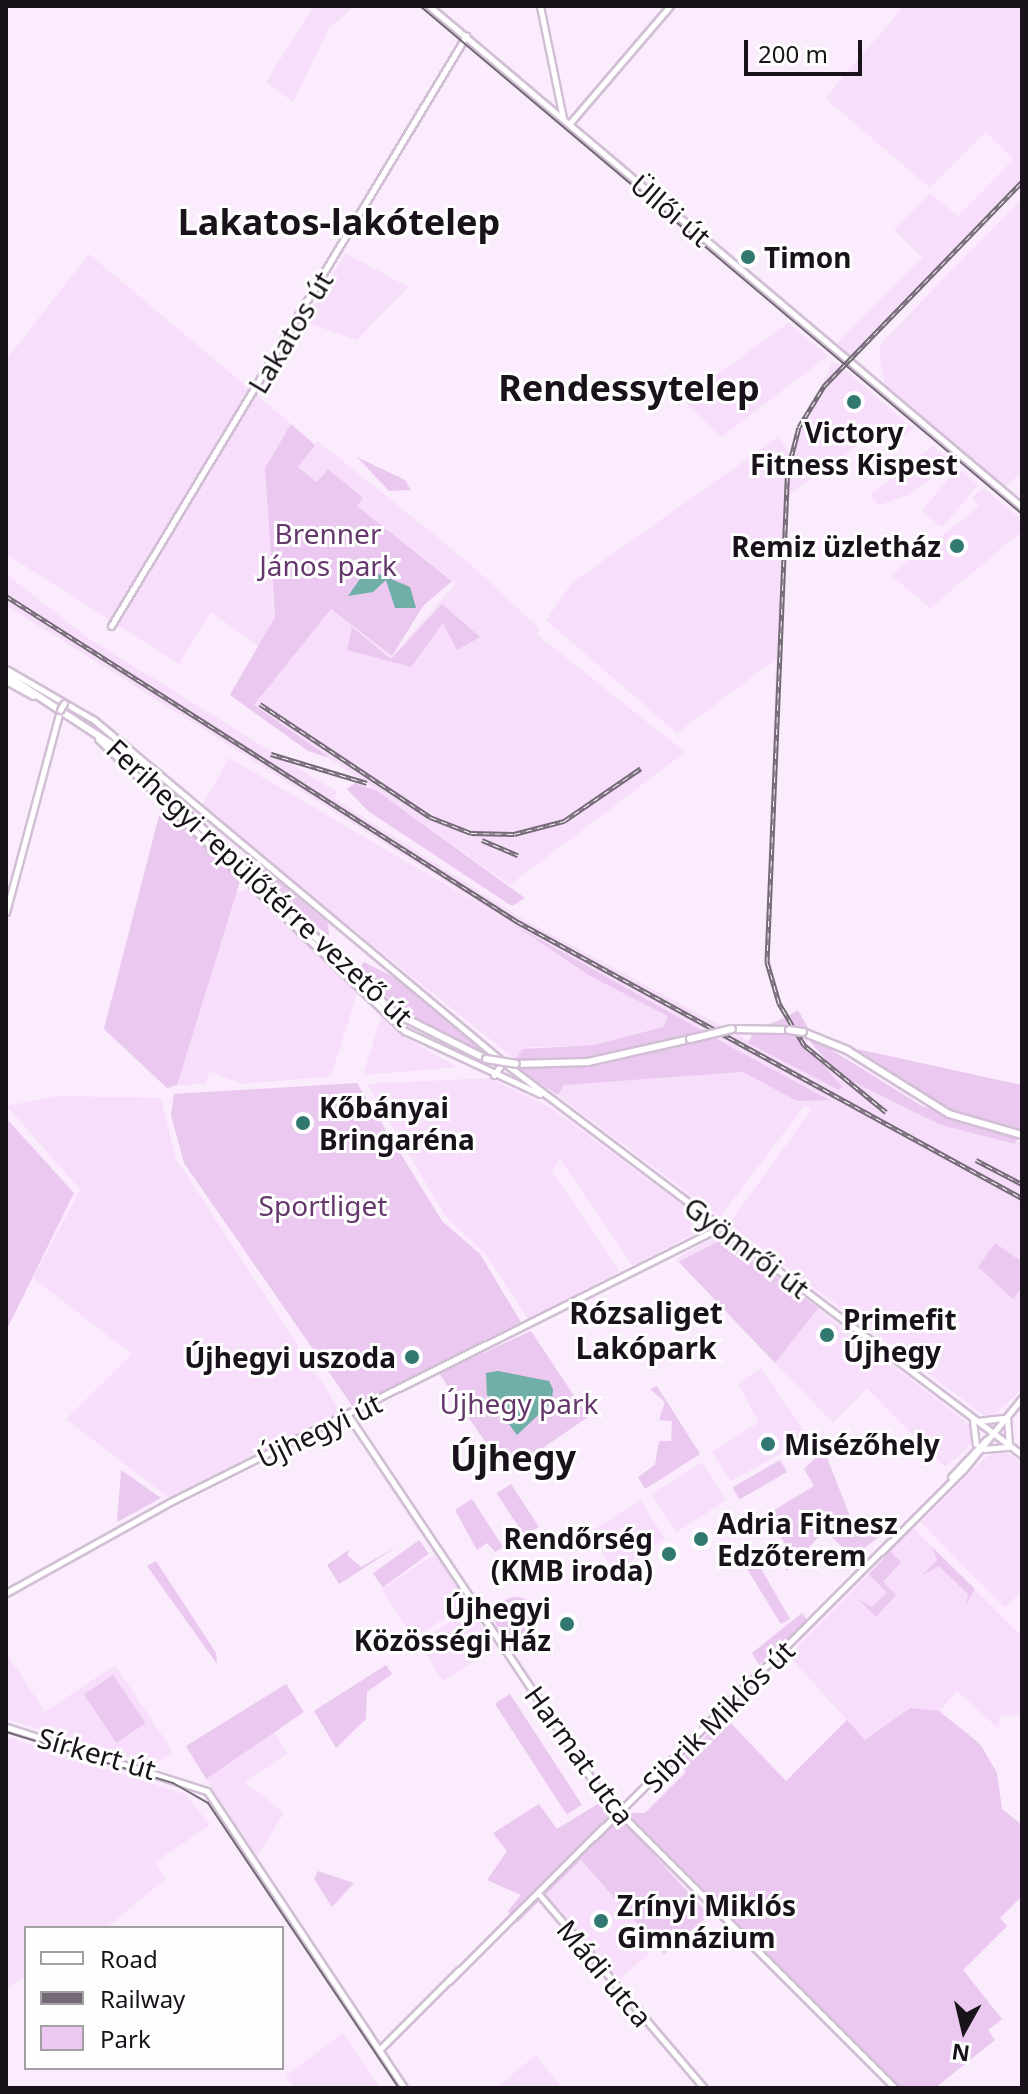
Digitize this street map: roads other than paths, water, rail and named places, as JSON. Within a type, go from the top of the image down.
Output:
[{"type":"main road","name":"Ferihegyi repülőtérre vezető út","points":[[6,675],[112,743],[405,1021],[486,1059],[516,1064],[588,1062],[759,1027],[825,1039],[937,1109],[1022,1135]]},
{"type":"street","name":"Üllői út","points":[[429,6],[1022,507]]},
{"type":"street","points":[[540,6],[567,121],[593,97],[670,6]]},
{"type":"street","name":"Lakatos út","points":[[111,626],[466,36]]},
{"type":"street","name":"Gyömrői út","points":[[6,675],[65,702],[548,1098],[721,1227],[990,1436],[1022,1455]]},
{"type":"street","name":"Gyömrői út","points":[[6,675],[59,711],[172,804],[398,1025],[494,1075],[548,1098]]},
{"type":"street","points":[[6,912],[59,711],[65,702]]},
{"type":"street","name":"Gyömrői út","points":[[248,854],[264,889]]},
{"type":"street","points":[[494,1075],[503,1062]]},
{"type":"street","name":"Újhegyi út","points":[[6,1593],[348,1415],[721,1227]]},
{"type":"street","name":"Sibrik Miklós út","points":[[379,2050],[980,1451],[1022,1398]]},
{"type":"street","name":"Harmat utca","points":[[348,1415],[429,1527],[619,1814],[895,2088]]},
{"type":"street","points":[[976,1444],[973,1420],[1007,1416],[1010,1447],[980,1451]]},
{"type":"street","name":"Sibrik Miklós út","points":[[950,1479],[976,1444],[990,1436]]},
{"type":"street","name":"Sírkert út","points":[[6,1727],[187,1779],[218,1805],[379,2050]]},
{"type":"street","name":"Mádi utca","points":[[538,1893],[704,2088]]},
{"type":"street","points":[[379,2050],[404,2088]]},
{"type":"tram line","points":[[420,6],[1022,514]]},
{"type":"tram line","points":[[6,1732],[173,1783],[208,1803],[399,2088]]},
{"type":"railway","points":[[886,1112],[804,1045],[779,1003],[767,962],[788,469],[799,427],[824,386],[1022,182]]},
{"type":"railway","points":[[6,596],[518,922],[1022,1198]]},
{"type":"railway","points":[[260,704],[430,817],[471,833],[514,834],[564,821],[641,768]]},
{"type":"railway","points":[[271,754],[367,783]]},
{"type":"railway","points":[[482,840],[518,855]]},
{"type":"railway","points":[[976,1160],[1022,1184]]},
{"type":"place","name":"Timon","points":[[748,257]]},
{"type":"place","name":"Victory Fitness Kispest","points":[[854,402]]},
{"type":"place","name":"Remiz üzletház","points":[[957,546]]},
{"type":"place","name":"Kőbányai Bringaréna","points":[[303,1123]]},
{"type":"place","name":"Primefit Újhegy","points":[[827,1335]]},
{"type":"place","name":"Újhegyi uszoda","points":[[412,1357]]},
{"type":"place","name":"Misézőhely","points":[[768,1444]]},
{"type":"place","name":"Adria Fitnesz Edzőterem","points":[[701,1539]]},
{"type":"place","name":"Rendőrség (KMB iroda)","points":[[669,1554]]},
{"type":"place","name":"Újhegyi Közösségi Ház","points":[[567,1624]]},
{"type":"place","name":"Zrínyi Miklós Gimnázium","points":[[601,1921]]},
{"type":"district","name":"Lakatos-lakótelep","points":[[339,222]]},
{"type":"district","name":"Rendessytelep","points":[[629,388]]},
{"type":"district","name":"Rózsaliget Lakópark","points":[[646,1330]]},
{"type":"district","name":"Újhegy","points":[[513,1458]]},
{"type":"park label","name":"Brenner János park","points":[[328,549]]},
{"type":"park label","name":"Sportliget","points":[[323,1205]]},
{"type":"park label","name":"Újhegy park","points":[[519,1403]]}]
